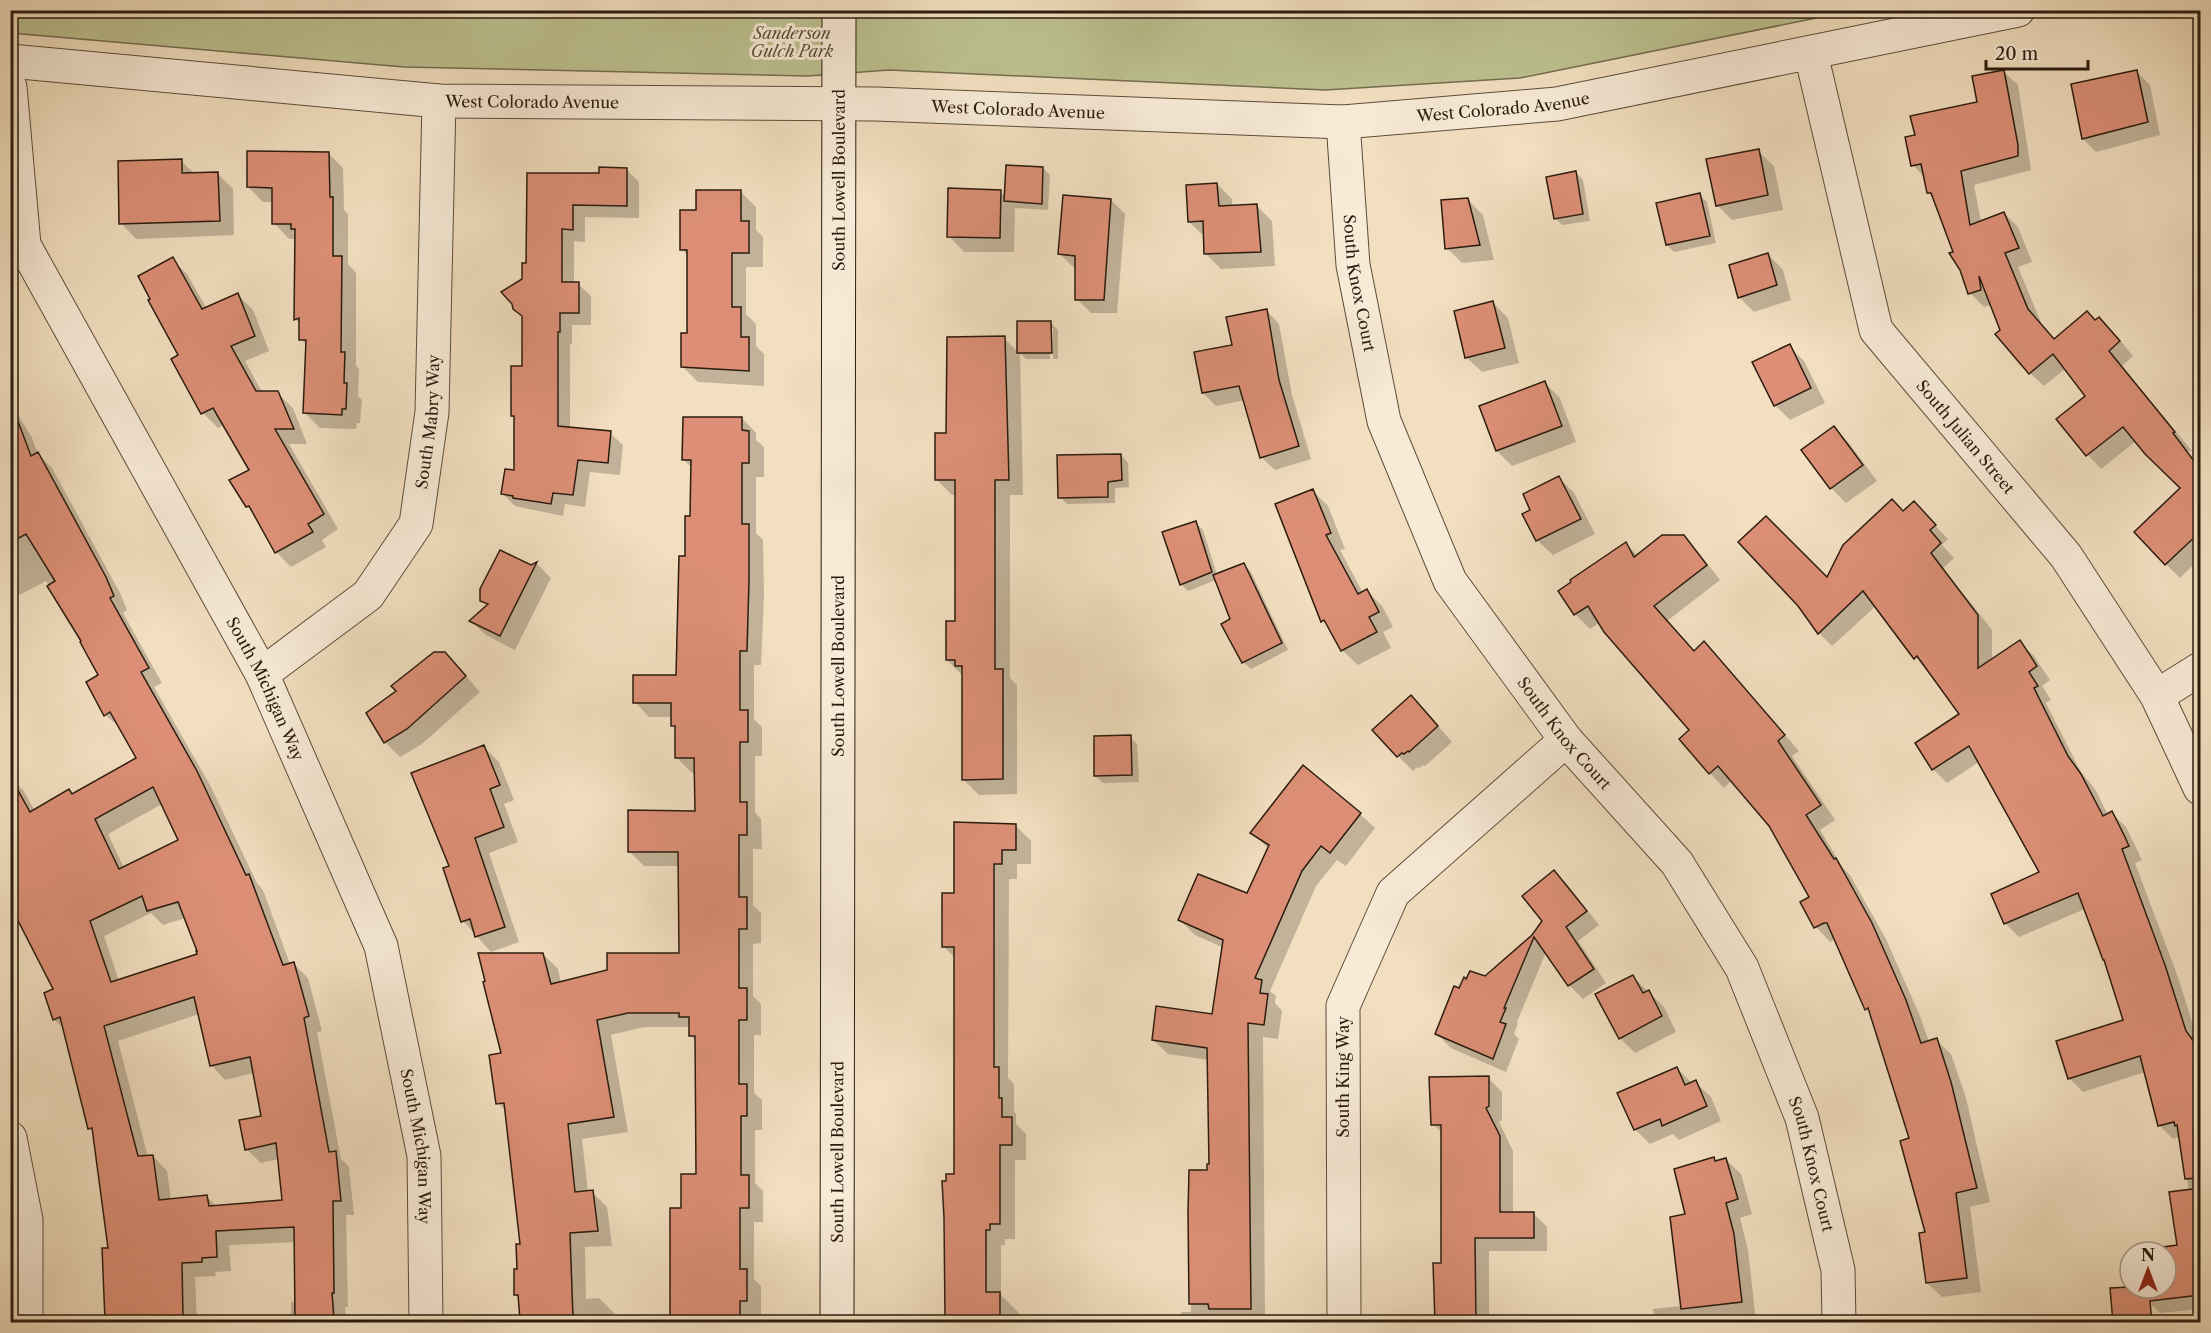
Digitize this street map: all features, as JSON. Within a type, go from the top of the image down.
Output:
[{"type":"street","name":"South Lowell Boulevard","points":[[837,1323],[839,10]]},
{"type":"street","name":"West Colorado Avenue","points":[[10,61],[440,102],[839,104],[1342,122],[1557,104],[2018,10]]},
{"type":"street","name":"South Julian Street","points":[[1811,54],[1876,330],[2066,556],[2157,696],[2200,788]]},
{"type":"street","name":"South Michigan Way","points":[[10,87],[24,245],[262,674],[381,946],[424,1156],[426,1323]]},
{"type":"street","name":"South Mabry Way","points":[[262,674],[368,595],[416,524],[432,412],[440,102]]},
{"type":"street","name":"South Knox Court","points":[[1342,122],[1353,265],[1384,422],[1450,581],[1566,740],[1677,863],[1742,968],[1802,1119],[1838,1270],[1839,1323]]},
{"type":"street","points":[[2157,696],[2200,669]]},
{"type":"street","name":"South King Way","points":[[1344,1323],[1342,1006],[1393,893],[1566,740]]},
{"type":"street","points":[[10,1138],[26,1220],[26,1323]]},
{"type":"green space","name":"Sanderson Gulch Park","points":[[10,11],[1851,11],[1520,78],[1325,90],[889,70],[808,76],[404,67],[11,33]]},
{"type":"building","points":[[2004,70],[2018,156],[1961,171],[1970,225],[2004,212],[2019,248],[2005,253],[2028,309],[2054,339],[2087,311],[2095,320],[2099,317],[2120,341],[2109,351],[2175,432],[2173,433],[2200,469],[2200,532],[2165,565],[2134,532],[2180,488],[2145,454],[2123,427],[2086,456],[2056,419],[2085,396],[2053,354],[2029,374],[1995,334],[2000,330],[1979,276],[1981,290],[1968,294],[1960,270],[1949,253],[1953,252],[1931,193],[1927,193],[1921,164],[1911,166],[1905,137],[1915,135],[1910,116],[1977,102],[1972,76]]},
{"type":"building","points":[[2137,70],[2148,122],[2082,139],[2071,84]]},
{"type":"building","points":[[1759,149],[1768,195],[1716,206],[1706,159]]},
{"type":"building","points":[[247,151],[329,152],[330,197],[333,197],[333,256],[342,256],[341,352],[345,352],[344,383],[347,383],[346,409],[342,409],[342,415],[303,413],[306,340],[299,340],[299,318],[294,320],[295,229],[291,229],[291,224],[272,224],[272,188],[247,187]]},
{"type":"building","points":[[182,159],[182,173],[218,172],[220,221],[119,224],[118,161]]},
{"type":"building","points":[[1006,165],[1043,167],[1042,204],[1004,201]]},
{"type":"building","points":[[599,167],[627,168],[627,206],[573,205],[573,230],[562,229],[562,282],[579,282],[579,313],[560,313],[558,426],[611,431],[608,463],[578,460],[573,495],[553,493],[551,504],[513,498],[513,496],[501,494],[505,469],[514,470],[511,366],[522,366],[522,316],[513,309],[512,304],[501,292],[522,279],[522,263],[526,263],[527,173],[599,173]]},
{"type":"building","points":[[1576,171],[1583,214],[1554,219],[1546,177]]},
{"type":"building","points":[[1217,183],[1219,206],[1257,204],[1261,252],[1204,254],[1203,221],[1188,222],[1186,185]]},
{"type":"building","points":[[948,188],[1001,190],[1000,238],[947,237]]},
{"type":"building","points":[[696,190],[741,190],[741,221],[749,221],[749,253],[732,253],[732,307],[741,307],[741,337],[749,337],[749,371],[681,367],[681,333],[687,333],[687,250],[680,250],[680,210],[696,210]]},
{"type":"building","points":[[1700,193],[1710,236],[1666,245],[1656,203]]},
{"type":"building","points":[[1063,195],[1111,199],[1104,300],[1075,300],[1075,256],[1058,254]]},
{"type":"building","points":[[1468,198],[1480,245],[1445,249],[1441,200]]},
{"type":"building","points":[[1768,253],[1777,285],[1738,298],[1729,265]]},
{"type":"building","points":[[173,257],[202,309],[238,293],[255,336],[231,346],[256,391],[278,391],[294,429],[275,429],[324,514],[308,524],[313,532],[275,553],[249,506],[246,507],[229,480],[249,470],[213,408],[201,414],[171,359],[178,355],[148,300],[150,299],[138,276]]},
{"type":"building","points":[[1493,301],[1505,348],[1465,358],[1454,311]]},
{"type":"building","points":[[1267,309],[1279,380],[1299,446],[1260,458],[1239,386],[1202,393],[1194,352],[1232,345],[1226,317]]},
{"type":"building","points":[[1017,321],[1051,321],[1052,353],[1017,353]]},
{"type":"building","points":[[1005,336],[1009,480],[995,480],[995,669],[1003,669],[1003,779],[962,780],[962,666],[955,666],[955,660],[946,660],[946,621],[955,621],[955,480],[935,480],[935,433],[946,433],[947,337]]},
{"type":"building","points":[[1790,344],[1811,388],[1774,406],[1752,362]]},
{"type":"building","points":[[1545,381],[1562,426],[1496,451],[1479,406]]},
{"type":"building","points":[[10,408],[13,408],[31,456],[38,452],[106,577],[114,596],[110,598],[149,668],[141,672],[197,771],[246,875],[249,874],[283,965],[294,962],[309,1016],[304,1018],[329,1152],[336,1151],[341,1201],[333,1201],[334,1318],[295,1319],[294,1227],[216,1231],[217,1257],[202,1258],[202,1262],[182,1263],[183,1318],[105,1320],[102,1248],[108,1248],[92,1128],[88,1129],[60,1017],[53,1020],[44,993],[53,989],[10,905],[10,776],[30,812],[69,789],[72,794],[136,758],[110,712],[104,716],[86,682],[98,675],[81,641],[47,586],[55,581],[26,534],[10,543]],"holes":[[[153,787],[178,840],[119,869],[95,819]],[[142,896],[147,911],[178,902],[197,954],[111,982],[90,921]],[[194,997],[210,1066],[250,1057],[261,1116],[239,1120],[245,1150],[276,1143],[282,1200],[209,1206],[207,1195],[159,1200],[153,1155],[138,1156],[104,1026]]]},
{"type":"building","points":[[683,417],[742,417],[742,430],[749,431],[749,463],[742,463],[742,524],[749,524],[747,651],[740,651],[740,710],[748,710],[748,742],[740,742],[740,802],[747,802],[747,835],[739,835],[739,897],[747,897],[747,929],[739,929],[739,988],[747,988],[747,1020],[739,1020],[739,1084],[747,1084],[747,1116],[741,1116],[741,1175],[749,1175],[749,1208],[740,1208],[740,1269],[747,1269],[747,1301],[740,1301],[740,1318],[670,1318],[670,1208],[681,1208],[681,1174],[696,1174],[695,1036],[689,1036],[689,1017],[679,1017],[679,1013],[628,1013],[597,1020],[614,1117],[568,1124],[575,1192],[593,1190],[598,1231],[570,1233],[573,1318],[520,1320],[518,1295],[514,1295],[514,1269],[517,1269],[516,1244],[520,1244],[504,1103],[496,1104],[489,1055],[501,1053],[478,953],[543,953],[551,984],[607,970],[607,953],[679,953],[678,852],[628,852],[628,810],[695,811],[694,758],[675,758],[675,726],[671,726],[671,703],[633,703],[633,675],[676,675],[679,556],[685,556],[685,516],[690,516],[691,460],[682,460]]},
{"type":"building","points":[[1834,426],[1863,465],[1830,489],[1801,450]]},
{"type":"building","points":[[1121,454],[1122,480],[1108,482],[1108,497],[1058,498],[1057,455]]},
{"type":"building","points":[[1559,476],[1581,519],[1536,541],[1522,514],[1530,510],[1523,494]]},
{"type":"building","points":[[1313,489],[1331,533],[1326,535],[1358,594],[1367,589],[1379,612],[1369,617],[1377,632],[1341,651],[1324,620],[1321,622],[1275,504]]},
{"type":"building","points":[[1892,499],[1903,511],[1914,501],[1936,525],[1930,530],[1941,543],[1931,553],[1978,615],[1978,668],[2020,640],[2037,666],[2029,672],[2038,686],[2034,688],[2068,756],[2081,774],[2103,816],[2112,811],[2129,846],[2122,849],[2165,965],[2186,1031],[2200,1050],[2200,1178],[2185,1179],[2177,1125],[2175,1126],[2174,1122],[2158,1126],[2140,1056],[2068,1079],[2056,1041],[2123,1020],[2104,960],[2078,893],[2004,924],[1991,894],[2039,872],[1969,746],[1932,770],[1915,743],[1959,714],[1917,656],[1914,659],[1863,591],[1818,634],[1798,606],[1738,542],[1766,516],[1827,577],[1843,545]]},
{"type":"building","points":[[1196,521],[1212,572],[1180,585],[1162,532]]},
{"type":"building","points":[[1662,535],[1684,535],[1707,565],[1654,606],[1694,651],[1704,641],[1785,735],[1778,741],[1821,805],[1806,815],[1834,859],[1836,858],[1872,923],[1906,1000],[1921,1043],[1937,1038],[1951,1082],[1977,1188],[1956,1193],[1967,1278],[1926,1283],[1919,1233],[1925,1232],[1900,1141],[1909,1138],[1868,1008],[1865,1010],[1827,923],[1814,928],[1800,902],[1809,897],[1769,826],[1718,766],[1709,774],[1679,739],[1689,730],[1604,632],[1588,606],[1574,615],[1558,591],[1571,582],[1570,580],[1626,542],[1634,557]]},
{"type":"building","points":[[500,550],[531,565],[537,562],[500,636],[469,621],[488,604],[480,601],[480,589]]},
{"type":"building","points":[[1244,563],[1282,643],[1242,663],[1221,624],[1230,619],[1213,575]]},
{"type":"building","points":[[434,652],[445,652],[466,676],[407,729],[384,743],[366,713],[396,691],[391,686]]},
{"type":"building","points":[[1411,695],[1438,726],[1409,752],[1397,757],[1372,730]]},
{"type":"building","points":[[1131,735],[1132,775],[1094,776],[1094,736]]},
{"type":"building","points":[[484,745],[500,785],[490,789],[504,827],[475,838],[505,927],[475,937],[470,919],[461,922],[443,868],[449,866],[411,773]]},
{"type":"building","points":[[1303,765],[1361,813],[1330,853],[1321,846],[1302,871],[1255,978],[1262,980],[1260,993],[1268,994],[1264,1025],[1248,1023],[1251,1309],[1209,1309],[1208,1304],[1189,1304],[1188,1213],[1189,1170],[1207,1170],[1207,1164],[1209,1164],[1207,1048],[1152,1040],[1156,1006],[1212,1014],[1223,940],[1178,920],[1198,874],[1247,893],[1269,845],[1250,833]]},
{"type":"building","points":[[954,822],[1016,824],[1016,850],[1002,850],[1002,864],[994,864],[994,1067],[999,1067],[999,1098],[1002,1098],[1002,1117],[1012,1117],[1012,1145],[1000,1145],[1000,1224],[990,1224],[990,1230],[986,1230],[986,1292],[1000,1292],[1000,1323],[951,1323],[951,1317],[945,1317],[942,1181],[946,1181],[946,1174],[954,1174],[954,947],[942,947],[942,893],[954,893]]},
{"type":"building","points":[[1554,870],[1587,911],[1566,927],[1594,969],[1568,986],[1534,937],[1504,1008],[1506,1008],[1500,1022],[1506,1024],[1493,1059],[1435,1034],[1454,986],[1459,988],[1470,971],[1485,976],[1532,935],[1542,921],[1522,896]]},
{"type":"building","points":[[1633,975],[1643,993],[1649,990],[1662,1016],[1619,1039],[1595,994]]},
{"type":"building","points":[[1677,1067],[1685,1085],[1696,1080],[1707,1106],[1662,1126],[1660,1119],[1634,1130],[1617,1093]]},
{"type":"building","points":[[1489,1076],[1489,1106],[1486,1108],[1500,1136],[1500,1212],[1534,1212],[1534,1238],[1475,1238],[1476,1323],[1435,1323],[1433,1263],[1441,1263],[1441,1125],[1431,1125],[1429,1077]]},
{"type":"building","points":[[1714,1157],[1715,1161],[1726,1158],[1738,1199],[1726,1203],[1734,1234],[1742,1302],[1681,1309],[1670,1217],[1685,1214],[1674,1169]]},
{"type":"building","points":[[2200,1188],[2200,1295],[2178,1298],[2178,1240],[2169,1192]]},
{"type":"building","points":[[2110,1288],[2118,1288],[2118,1300],[2158,1300],[2150,1301],[2152,1323],[2113,1323]]},
{"type":"waterway","points":[[448,10],[453,13],[465,10]]}]
